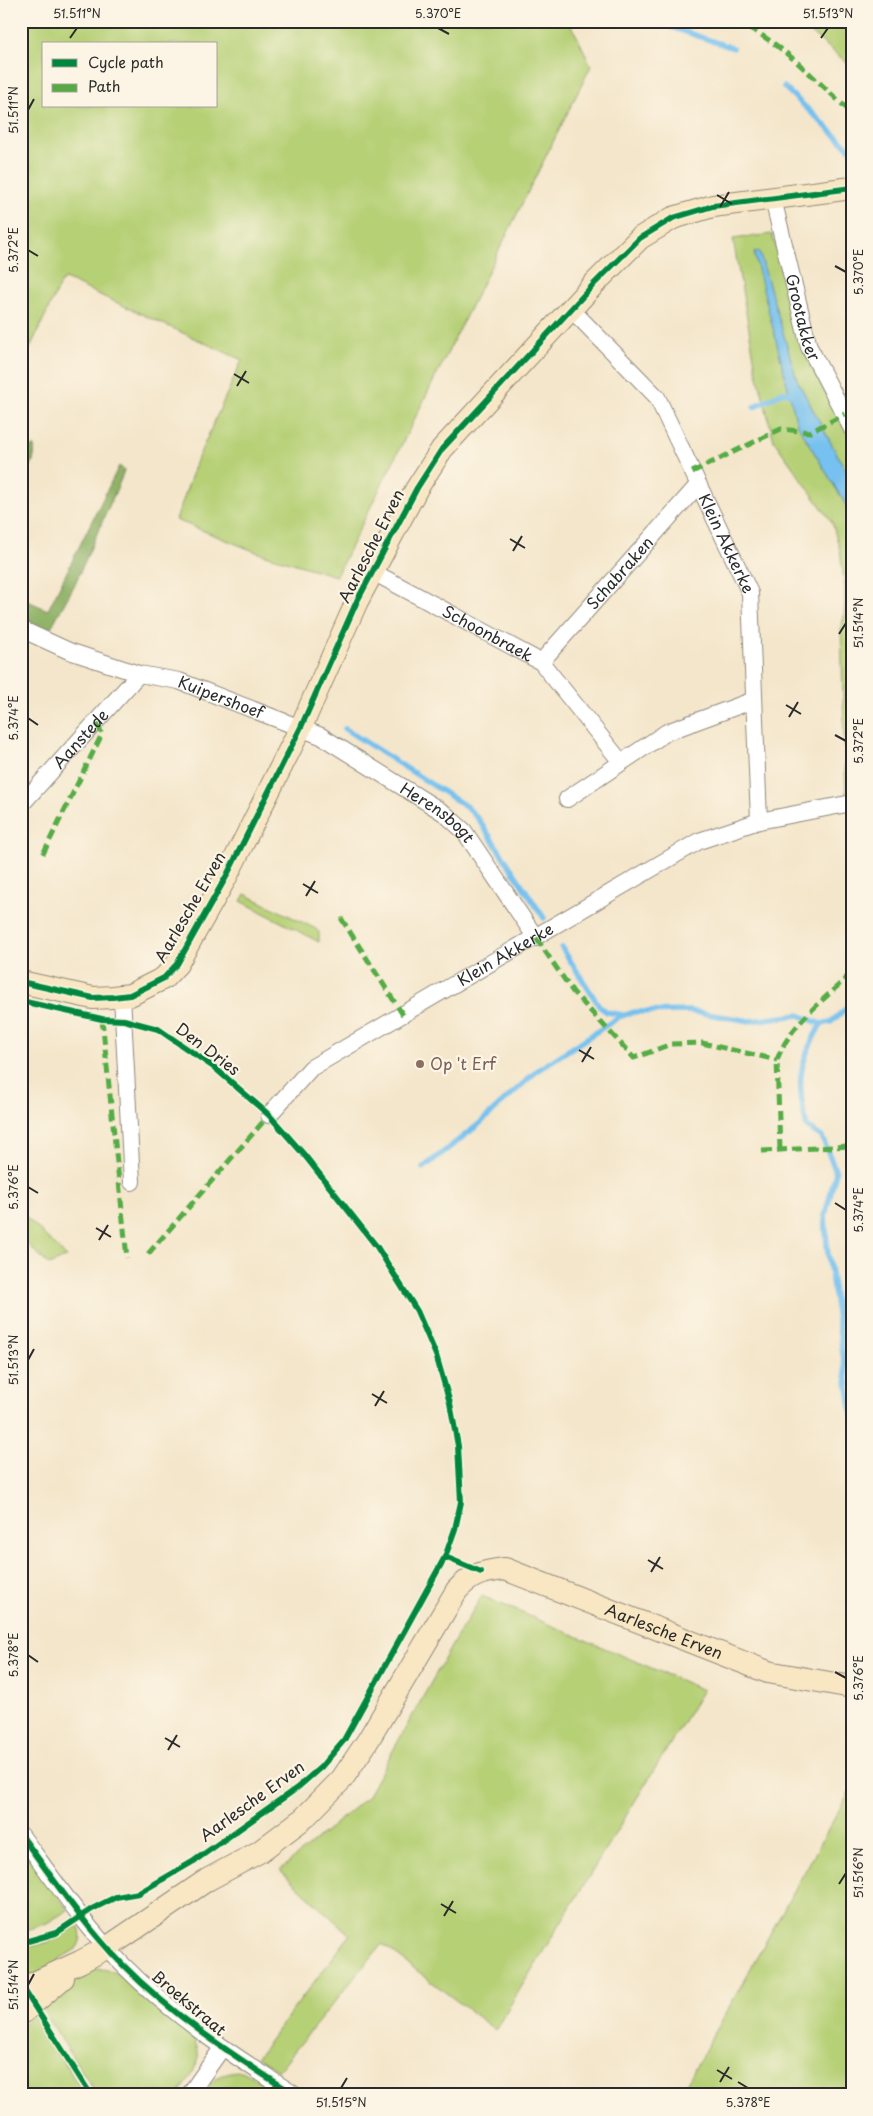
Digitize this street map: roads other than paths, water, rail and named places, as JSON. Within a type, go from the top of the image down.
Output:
[{"type":"street","name":"Aarlesche Erven","points":[[21,982],[93,998],[122,996],[130,995],[164,978],[177,964],[226,877],[302,727],[373,572],[417,488],[442,449],[640,238],[673,218],[713,206],[852,188]]},
{"type":"street","name":"Grootakker","points":[[773,199],[808,347],[851,424]]},
{"type":"street","name":"Klein Akkerke","points":[[572,309],[657,397],[750,593],[759,821]]},
{"type":"street","name":"Schabraken","points":[[541,662],[698,484]]},
{"type":"street","name":"Schoonbraek","points":[[373,572],[541,662],[621,762]]},
{"type":"street","name":"Kuipershoef","points":[[21,629],[69,651],[139,674],[180,681],[302,727]]},
{"type":"street","name":"Aanstede","points":[[21,805],[139,674]]},
{"type":"street","points":[[567,799],[667,732],[754,700]]},
{"type":"street","name":"Herensbogt","points":[[302,727],[321,736],[444,813],[464,831],[536,938]]},
{"type":"street","name":"Klein Akkerke","points":[[269,1115],[311,1068],[699,841],[747,827],[759,821],[852,803]]},
{"type":"street","points":[[122,996],[132,1182]]},
{"type":"street","name":"Aarlesche Erven","points":[[108,1947],[207,1880],[260,1852],[304,1818],[342,1779],[362,1750],[457,1590],[466,1580],[481,1572],[505,1569],[768,1672],[852,1687]]},
{"type":"street","name":"Broekstraat","points":[[21,1835],[62,1892],[122,1963],[163,2001],[222,2048],[295,2095]]},
{"type":"street","points":[[21,1989],[108,1947]]},
{"type":"street","points":[[21,2014],[80,1962]]},
{"type":"street","points":[[189,2095],[222,2048]]},
{"type":"water","points":[[759,251],[797,380],[852,482],[852,515],[797,424],[754,253]]},
{"type":"waterway","points":[[653,21],[733,48]]},
{"type":"waterway","points":[[784,87],[852,151]]},
{"type":"waterway","points":[[754,407],[783,392],[795,395]]},
{"type":"waterway","points":[[345,729],[467,807],[479,820],[544,918]]},
{"type":"waterway","points":[[562,948],[600,1007],[607,1012],[623,1015]]},
{"type":"waterway","points":[[423,1168],[478,1125],[538,1070],[619,1017],[634,1012],[689,1011],[750,1021],[799,1015],[821,1024],[831,1022],[852,1003]]},
{"type":"waterway","points":[[821,1024],[813,1038],[801,1074],[801,1098],[807,1127],[822,1137],[836,1172],[825,1215],[827,1247],[852,1414]]},
{"type":"place","name":"Op 't Erf","points":[[420,1064]]}]
